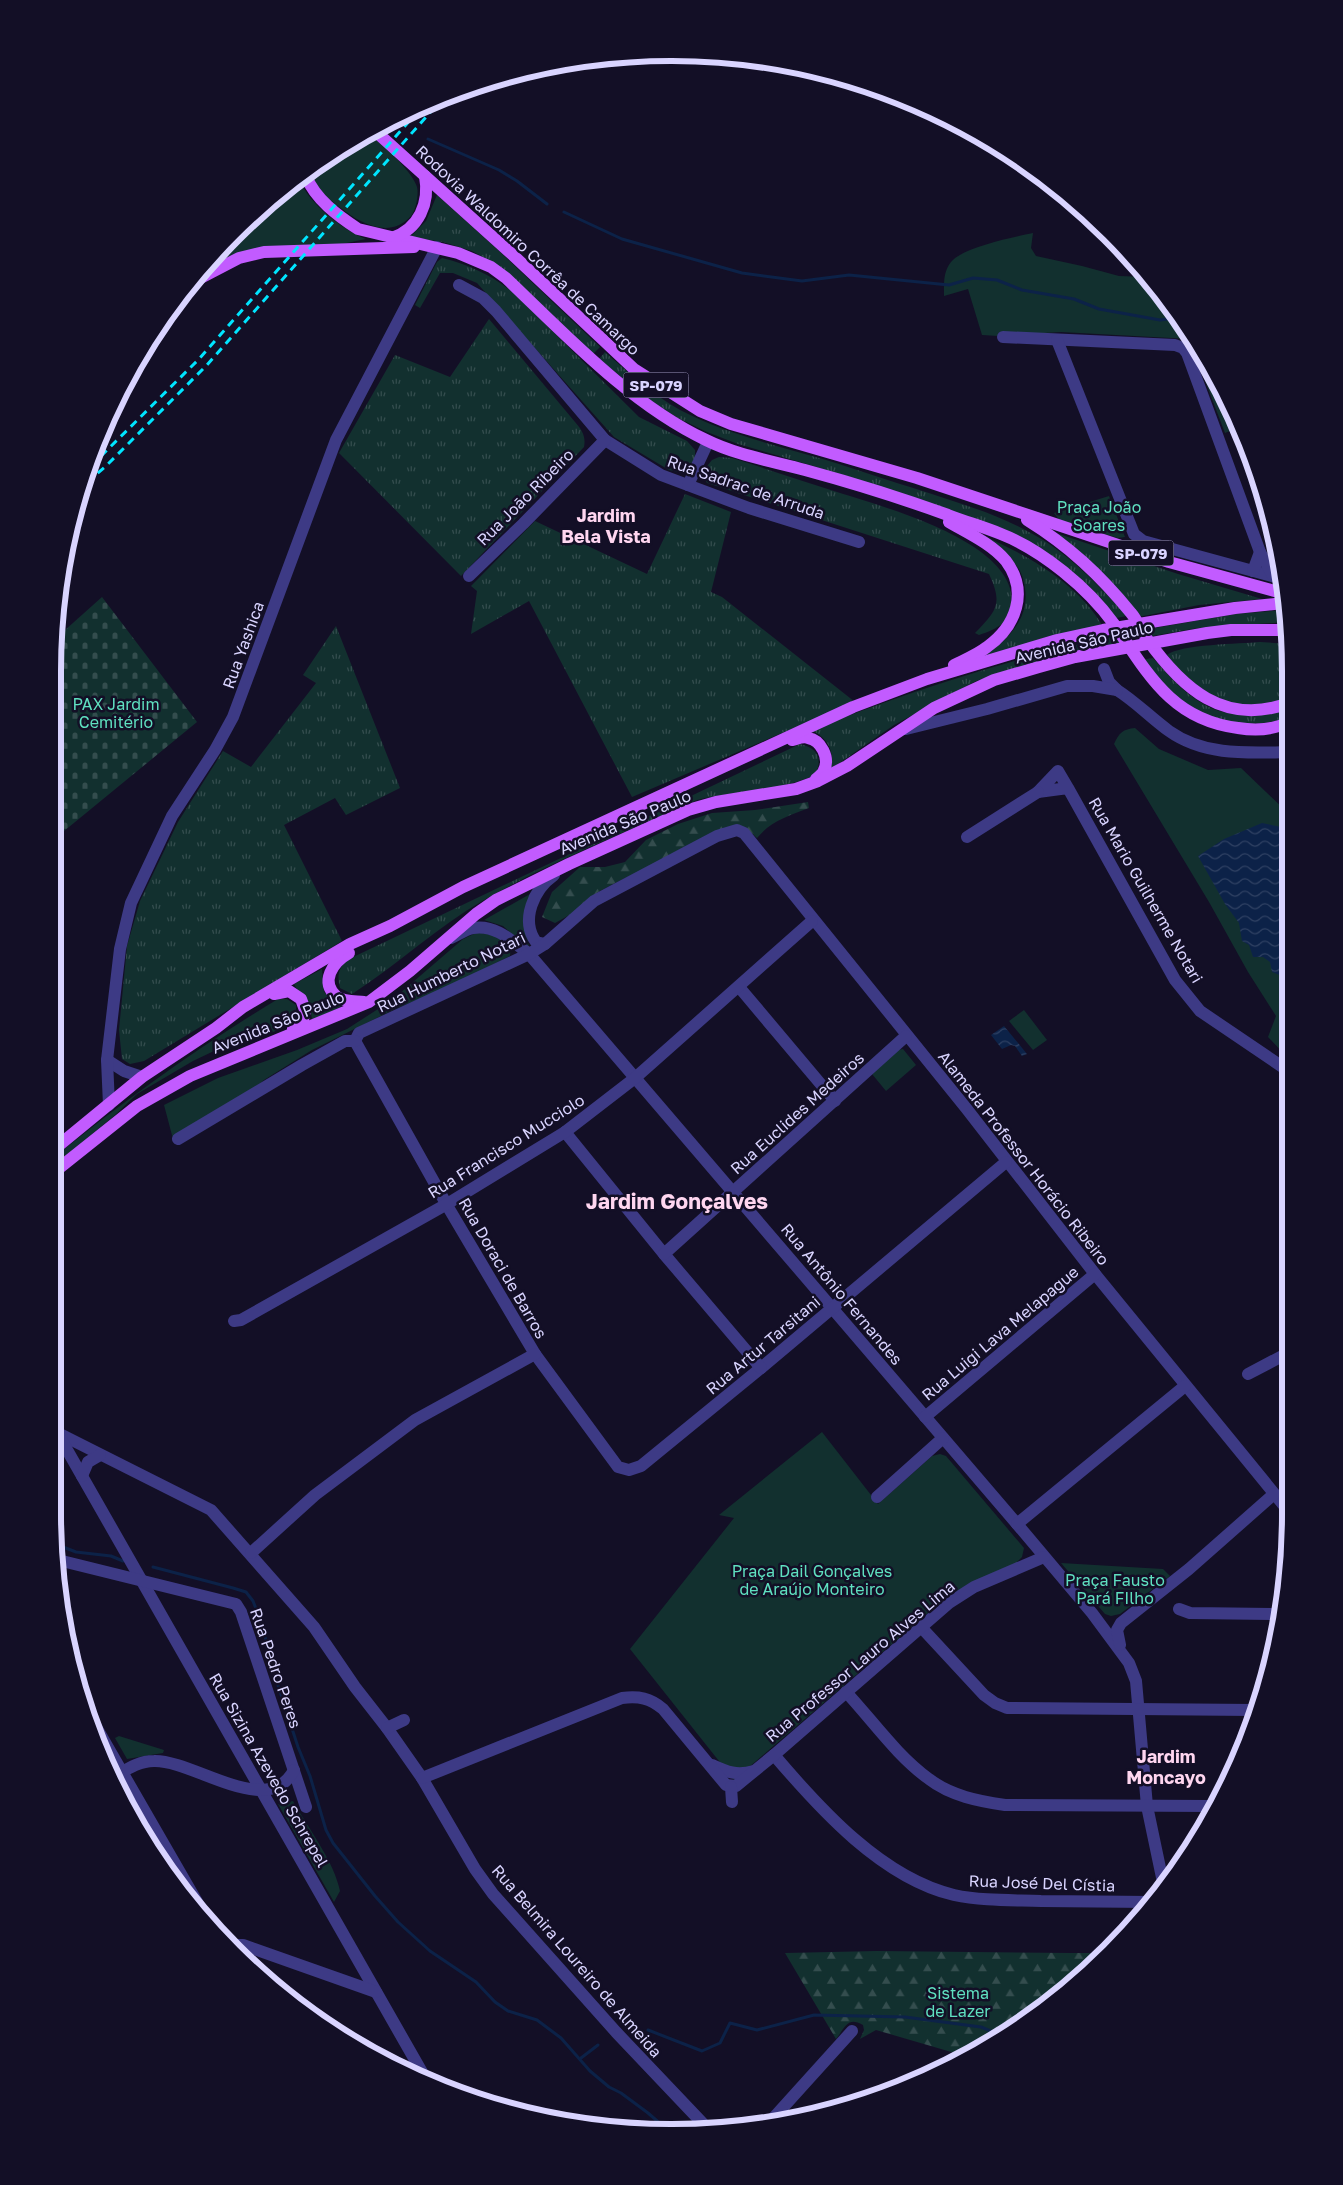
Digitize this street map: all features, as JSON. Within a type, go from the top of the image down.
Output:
[{"type":"main road","name":"Rodovia Waldomiro Corrêa de Camargo","points":[[382,135],[515,257],[606,345],[634,369],[700,411],[731,424],[832,452],[1196,570],[1277,592]]},
{"type":"main road","points":[[361,248],[396,237],[414,224],[420,215],[427,194],[425,176]]},
{"type":"main road","name":"SP-079","points":[[309,181],[318,197],[351,224],[364,231],[437,247],[458,253],[491,267],[506,278],[592,360],[643,401],[684,430],[708,442],[917,503],[1003,534],[1030,549],[1073,580],[1112,622],[1119,646],[1176,704],[1193,716],[1211,723],[1252,730],[1282,724]]},
{"type":"main road","points":[[209,274],[239,258],[264,252],[437,247]]},
{"type":"main road","name":"SP-079","points":[[917,503],[980,540],[1005,560],[1016,579],[1019,600],[1014,617],[1002,634],[986,648],[927,679]]},
{"type":"main road","name":"Rodovia Waldomiro Corrêa de Camargo","points":[[1003,507],[1057,539],[1085,562],[1135,619],[1156,652],[1196,694],[1224,707],[1242,710],[1260,710],[1282,705]]},
{"type":"main road","name":"Avenida São Paulo","points":[[61,1144],[142,1077],[216,1028],[243,1007],[350,944],[604,822],[853,708],[927,679],[1057,640],[1162,620],[1235,608],[1278,604]]},
{"type":"main road","points":[[1248,630],[1280,635]]},
{"type":"main road","name":"Avenida São Paulo","points":[[61,1168],[137,1106],[190,1076],[369,1002],[410,971],[476,914],[496,900],[568,864],[688,810],[716,802],[796,789],[847,766],[934,708],[994,680],[1119,646],[1207,633],[1280,630]]},
{"type":"main road","points":[[755,753],[800,738],[808,738],[818,743],[826,759],[824,770],[817,778],[796,789]]},
{"type":"main road","points":[[369,1002],[349,1001],[338,998],[331,987],[328,976],[332,968],[340,958],[421,916],[429,905]]},
{"type":"main road","points":[[190,1076],[199,1064],[302,1025],[306,1010],[301,999],[289,991],[277,993],[243,1007]]},
{"type":"street","name":"Rua Yashica","points":[[109,1106],[107,1060],[120,949],[131,903],[172,816],[234,717],[336,440],[437,247]]},
{"type":"street","name":"Rua Sadrac de Arruda","points":[[459,285],[483,298],[496,310],[604,440],[661,476],[748,508],[859,542]]},
{"type":"street","points":[[1002,337],[1175,345],[1183,348],[1187,353],[1260,552],[1274,574]]},
{"type":"street","points":[[1057,340],[1134,534],[1143,541],[1274,577]]},
{"type":"street","name":"Rua Joāo Ribeiro","points":[[469,576],[524,524],[604,440]]},
{"type":"street","points":[[688,485],[708,442]]},
{"type":"street","points":[[1253,571],[1260,552]]},
{"type":"street","points":[[1092,686],[1119,646]]},
{"type":"street","points":[[1104,669],[1109,682],[1117,690],[1181,739],[1203,747],[1228,752],[1282,752]]},
{"type":"street","points":[[894,734],[911,727],[986,710],[1054,689],[1079,685],[1117,690]]},
{"type":"street","name":"Rua Mario Guilherme Notari","points":[[1038,792],[1058,771],[1175,980],[1200,1011],[1282,1067]]},
{"type":"street","points":[[967,837],[1038,792],[1068,788]]},
{"type":"street","name":"Alameda Professor Horácio Ribeiro","points":[[737,830],[744,833],[774,870],[812,921],[966,1108],[1006,1162],[1095,1274],[1282,1503]]},
{"type":"street","name":"Rua Humberto Notari","points":[[178,1139],[345,1041],[354,1041],[360,1034],[439,1003],[529,954],[545,944],[594,901],[708,840],[729,831],[737,830]]},
{"type":"street","points":[[545,944],[536,942],[530,935],[530,912],[533,901],[537,890],[544,882],[568,864]]},
{"type":"street","name":"Rua Francisco Mucciolo","points":[[234,1321],[241,1320],[447,1204],[565,1132],[635,1078],[812,921]]},
{"type":"street","name":"Rua Antônio Fernandes","points":[[447,940],[473,928],[491,928],[529,954],[1017,1524],[1124,1654]]},
{"type":"street","points":[[739,987],[835,1101]]},
{"type":"street","name":"Rua Euclides Medeiros","points":[[664,1254],[906,1036]]},
{"type":"street","name":"Rua Doraci de Barros","points":[[354,1041],[535,1354],[618,1467],[629,1470]]},
{"type":"street","points":[[107,1060],[124,1071],[142,1077]]},
{"type":"street","points":[[565,1132],[664,1254],[762,1368]]},
{"type":"street","name":"Rua Artur Tarsitani","points":[[629,1470],[642,1466],[762,1368],[1006,1162]]},
{"type":"street","name":"Rua Luigi Lava Melapague","points":[[925,1417],[1095,1274]]},
{"type":"street","points":[[251,1553],[315,1496],[414,1420],[535,1354]]},
{"type":"street","points":[[1248,1374],[1282,1356]]},
{"type":"street","points":[[1017,1524],[1185,1386]]},
{"type":"street","name":"Rua Belmira Loureiro de Almeida","points":[[61,1436],[211,1510],[314,1626],[355,1687],[422,1778],[475,1869],[493,1894],[616,2032],[702,2122]]},
{"type":"street","points":[[877,1497],[943,1438]]},
{"type":"street","name":"Rua Sizina Azevedo Schrepel","points":[[61,1439],[419,2069]]},
{"type":"street","points":[[82,1476],[88,1462],[100,1455]]},
{"type":"street","points":[[1121,1623],[1189,1569],[1274,1494]]},
{"type":"street","name":"Rua Professor Lauro Alves Lima","points":[[707,1763],[735,1793],[754,1771],[949,1603],[974,1587],[1044,1557]]},
{"type":"street","points":[[64,1561],[142,1580]]},
{"type":"street","name":"Rua Pedro Peres","points":[[142,1580],[232,1603],[239,1608],[306,1807]]},
{"type":"street","points":[[1179,1609],[1190,1613],[1273,1614]]},
{"type":"street","name":"Rua Antônio Fernandes","points":[[1092,1613],[1110,1623],[1121,1623],[1117,1630],[1124,1654],[1136,1682],[1147,1806],[1151,1832],[1162,1876]]},
{"type":"street","points":[[921,1626],[984,1695],[995,1703],[1007,1708],[1249,1710]]},
{"type":"street","points":[[846,1692],[905,1758],[929,1779],[950,1791],[974,1800],[1005,1805],[1207,1806]]},
{"type":"street","points":[[422,1778],[622,1698],[639,1696],[654,1701],[663,1709],[707,1763],[731,1774],[754,1771]]},
{"type":"street","points":[[387,1728],[404,1720]]},
{"type":"street","name":"Rua José Del Cístia","points":[[774,1755],[846,1832],[877,1858],[911,1877],[952,1894],[987,1900],[1142,1902]]},
{"type":"street","points":[[120,1774],[143,1762],[164,1761],[242,1787],[262,1791],[274,1788],[289,1779],[294,1770]]},
{"type":"street","points":[[135,1803],[178,1873]]},
{"type":"street","name":"Rua Antônio Fernandes","points":[[1160,1863],[1166,1872]]},
{"type":"street","points":[[240,1945],[376,1992]]},
{"type":"street","points":[[343,1981],[356,1978],[361,1969],[359,1961]]},
{"type":"street","points":[[777,2115],[852,2031]]},
{"type":"green space","points":[[375,138],[403,166],[414,181],[418,194],[411,216],[393,227],[384,228],[356,219],[321,193],[313,178]]},
{"type":"green space","points":[[302,185],[310,197],[327,215],[347,230],[366,239],[337,245],[302,246],[211,271],[240,240]]},
{"type":"green space","points":[[437,195],[600,347],[593,354],[492,262],[472,251],[443,242],[410,237],[426,221]]},
{"type":"green space","points":[[1033,233],[1031,248],[1036,256],[1119,276],[1136,277],[1156,300],[1183,339],[1061,332],[998,336],[982,335],[968,289],[944,296],[944,278],[951,262],[957,257],[977,247]]},
{"type":"green space","points":[[442,258],[480,271],[514,293],[639,417],[687,441],[695,450],[695,458],[690,465],[678,472],[669,470],[614,437],[477,283],[453,273],[440,273],[420,308],[415,305],[437,262]]},
{"type":"green space","points":[[489,319],[583,433],[584,447],[461,576],[339,453],[395,355],[450,377]]},
{"type":"green space","points":[[605,352],[660,398],[712,425],[954,501],[1027,531],[1042,539],[1068,558],[1093,580],[1127,616],[1116,618],[1062,564],[817,467],[738,444],[678,418],[650,400],[599,359]]},
{"type":"green space","points":[[1198,363],[1232,430],[1225,433]]},
{"type":"green space","points":[[719,457],[732,458],[884,507],[941,529],[968,543],[991,560],[1006,579],[1012,600],[1009,614],[1002,624],[992,630],[979,635],[975,633],[996,606],[996,593],[989,574],[707,483],[703,471],[712,460]]},
{"type":"green space","points":[[685,494],[731,512],[711,592],[722,597],[855,702],[632,797],[529,601],[471,634],[477,591],[471,586],[535,521],[647,574]]},
{"type":"green space","name":"Praça João Soares","points":[[1109,496],[1125,537],[1118,538],[1060,521],[1054,513]]},
{"type":"green space","points":[[968,529],[1006,546],[1043,567],[1076,593],[1102,625],[1049,636],[981,659],[1007,637],[1020,620],[1026,600],[1025,588],[1022,575],[1015,564]]},
{"type":"green space","points":[[1047,530],[1178,574],[1262,599],[1199,605],[1138,617]]},
{"type":"green space","name":"PAX Jardim Cemitério","points":[[102,597],[197,722],[61,834],[61,672],[64,631]]},
{"type":"green space","points":[[1278,611],[1279,623],[1198,628],[1152,636],[1149,629],[1236,614]]},
{"type":"green space","points":[[336,626],[400,788],[346,815],[335,798],[284,825],[342,941],[144,1061],[130,1064],[122,1059],[119,1030],[127,946],[140,901],[178,822],[223,751],[251,767],[316,683],[303,675]]},
{"type":"green space","points":[[1116,636],[1122,643],[1013,669],[976,681],[894,725],[828,771],[832,758],[829,747],[822,737],[811,730],[886,702],[1000,665]]},
{"type":"green space","points":[[1260,642],[1281,643],[1282,699],[1253,705],[1220,699],[1192,681],[1167,655],[1174,651],[1211,645]]},
{"type":"green space","points":[[1153,658],[1180,687],[1201,703],[1213,709],[1226,713],[1245,714],[1282,709],[1282,718],[1259,723],[1244,723],[1213,717],[1185,703],[1161,682],[1142,660]]},
{"type":"green space","points":[[1135,728],[1159,749],[1208,770],[1241,768],[1282,807],[1282,1052],[1268,1037],[1276,1016],[1248,972],[1209,902],[1114,744],[1122,732]]},
{"type":"green space","points":[[800,744],[815,751],[819,759],[815,775],[786,785],[697,800],[589,847],[536,872],[484,900],[433,934],[352,994],[340,988],[339,973],[347,960]]},
{"type":"green space","points":[[808,802],[809,808],[774,823],[757,838],[745,827],[625,878],[598,892],[575,912],[555,923],[542,917],[552,892],[580,867],[605,867],[625,862],[646,840],[678,824],[712,813],[755,810]]},
{"type":"green space","points":[[530,894],[526,925],[529,949],[503,926],[484,920]]},
{"type":"green space","points":[[476,933],[495,935],[505,939],[510,949],[510,956],[312,1050],[264,1080],[248,1094],[173,1139],[164,1105],[218,1078],[297,1050],[347,1029],[392,1000],[463,939]]},
{"type":"green space","points":[[322,969],[324,992],[341,1007],[312,1020],[308,1003],[294,984]]},
{"type":"green space","points":[[278,999],[287,999],[296,1005],[296,1016],[293,1023],[271,1033],[214,1051],[193,1061],[137,1094],[114,1116],[61,1160],[61,1152],[138,1092],[221,1035]]},
{"type":"green space","points":[[1024,1010],[1047,1040],[1033,1050],[1009,1021]]},
{"type":"green space","points":[[903,1049],[916,1065],[886,1091],[872,1074],[898,1050]]},
{"type":"green space","name":"Praça Dail Gonçalves de Araújo Monteiro","points":[[822,1432],[878,1504],[932,1456],[940,1454],[946,1456],[1024,1548],[1022,1557],[1015,1564],[935,1607],[734,1780],[630,1649],[734,1518],[719,1515]]},
{"type":"green space","name":"Praça Fausto Pará FIlho","points":[[1061,1563],[1163,1569],[1170,1576],[1120,1614],[1111,1616],[1105,1614]]},
{"type":"green space","points":[[119,1736],[164,1750],[163,1753],[127,1759],[115,1738]]},
{"type":"green space","points":[[293,1801],[320,1845],[337,1880],[340,1891],[334,1902],[278,1804]]},
{"type":"green space","name":"Sistema de Lazer","points":[[877,1951],[1094,1953],[1043,1998],[1011,2021],[956,2053],[876,2030],[860,2039],[864,2030],[863,2025],[853,2022],[847,2025],[836,2039],[785,1953]]},
{"type":"water","points":[[1262,823],[1282,828],[1282,976],[1272,972],[1270,962],[1263,957],[1253,957],[1249,945],[1242,941],[1239,923],[1225,904],[1198,856],[1224,839]]},
{"type":"water","points":[[1004,1026],[1027,1054],[1022,1056],[1015,1046],[1011,1045],[1002,1049],[991,1035]]},
{"type":"waterway","points":[[428,139],[499,170],[547,204]]},
{"type":"waterway","points":[[564,212],[622,239],[742,273],[802,281],[849,275],[949,285],[973,278],[997,280],[1022,290],[1074,299],[1099,309],[1160,320],[1170,319]]},
{"type":"waterway","points":[[63,1547],[76,1552],[111,1556],[123,1561]]},
{"type":"waterway","points":[[153,1567],[246,1592],[253,1601],[262,1624],[274,1673],[298,1747],[310,1776],[326,1830],[333,1843],[398,1922],[430,1951],[476,1982],[495,2002],[508,2011],[537,2020],[561,2038],[590,2071],[660,2123]]},
{"type":"waterway","points":[[648,2030],[702,2051],[720,2043],[730,2023],[757,2030],[814,2015],[905,2017],[981,2027],[993,2032]]},
{"type":"waterway","points":[[581,2058],[598,2045]]},
{"type":"railway","points":[[94,477],[206,366],[431,111]]},
{"type":"railway","points":[[101,456],[199,359],[410,121]]},
{"type":"district","name":"Jardim Bela Vista","points":[[606,525]]},
{"type":"district","name":"Jardim Gonçalves","points":[[677,1201]]},
{"type":"district","name":"Jardim Moncayo","points":[[1166,1766]]}]
